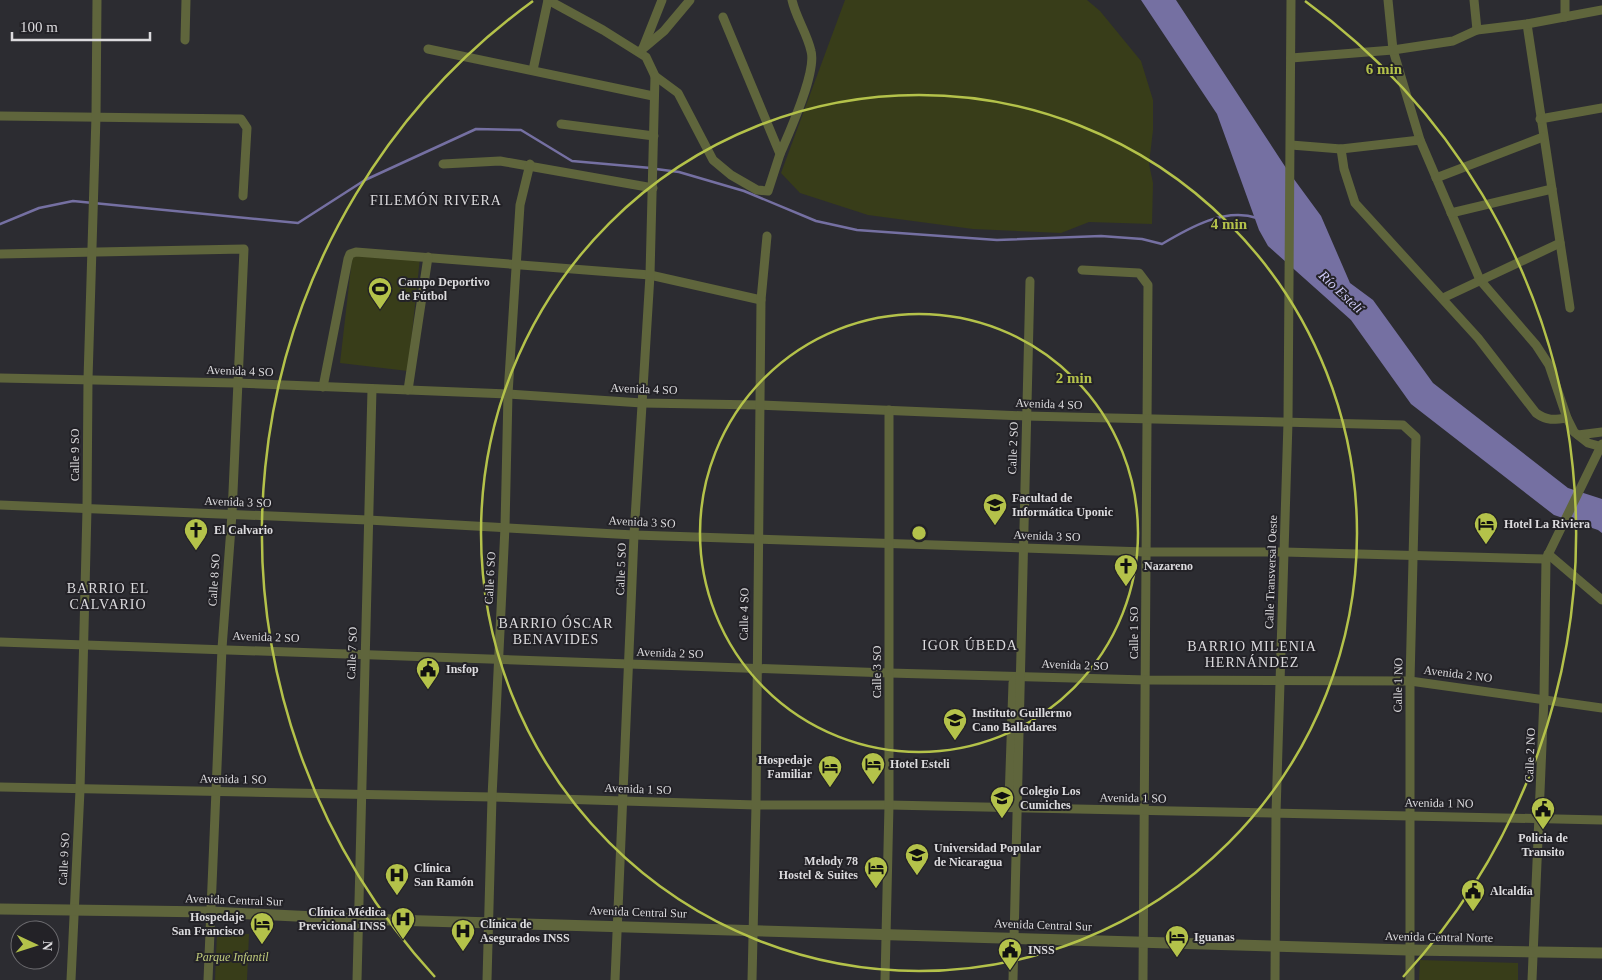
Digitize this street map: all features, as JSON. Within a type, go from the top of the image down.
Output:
[{"type":"street","name":"Calle 9 SO","points":[[71,980],[80,790],[97,0]]},
{"type":"street","points":[[185,40],[186,0]]},
{"type":"street","points":[[533,70],[548,0],[641,50],[655,76],[678,93],[713,160],[731,175],[757,190],[768,191],[780,154],[796,117],[813,61],[811,50],[794,13],[792,0]]},
{"type":"street","points":[[641,50],[662,0]]},
{"type":"street","points":[[641,50],[664,31],[690,0]]},
{"type":"street","points":[[1291,0],[1291,58],[1393,50],[1453,40],[1477,30],[1527,24],[1602,10]]},
{"type":"street","points":[[1388,0],[1393,50],[1420,140],[1480,280],[1536,345],[1549,366],[1566,418],[1578,435],[1588,443],[1602,446],[1547,556],[1602,600]]},
{"type":"street","points":[[1474,0],[1477,30]]},
{"type":"street","points":[[1564,17],[1565,0]]},
{"type":"street","points":[[723,17],[780,154]]},
{"type":"street","points":[[1527,24],[1570,308]]},
{"type":"street","points":[[428,49],[653,96]]},
{"type":"street","name":"Calle Transversal Oeste","points":[[1275,980],[1276,813],[1288,422],[1291,58]]},
{"type":"street","name":"Calle 5 SO","points":[[615,980],[634,535],[650,274],[655,76]]},
{"type":"street","points":[[1540,119],[1602,108]]},
{"type":"street","points":[[0,116],[241,119],[247,128],[243,196]]},
{"type":"street","points":[[561,124],[654,136]]},
{"type":"street","points":[[1436,178],[1543,137]]},
{"type":"street","points":[[1291,147],[1341,149],[1420,140]]},
{"type":"street","points":[[1341,149],[1344,169],[1355,202],[1478,338],[1536,413],[1552,420],[1566,418]]},
{"type":"street","points":[[443,164],[500,161],[530,164],[653,188]]},
{"type":"street","name":"Calle 6 SO","points":[[487,980],[492,797],[505,527],[508,394],[520,205],[530,164]]},
{"type":"street","points":[[1451,213],[1552,189]]},
{"type":"street","name":"Calle 4 SO","points":[[752,980],[756,805],[761,300],[767,236]]},
{"type":"street","points":[[1443,298],[1560,243]]},
{"type":"street","name":"Calle 8 SO","points":[[91,253],[244,249],[236,383],[232,514],[222,648],[208,980]]},
{"type":"street","points":[[323,387],[350,254],[356,252],[650,274],[761,300]]},
{"type":"street","points":[[0,254],[91,253]]},
{"type":"street","points":[[408,390],[428,257]]},
{"type":"street","name":"Calle 1 SO","points":[[1082,270],[1139,273],[1148,285],[1146,323],[1147,680],[1143,980]]},
{"type":"street","name":"Calle 2 SO","points":[[1013,980],[1030,281]]},
{"type":"street","name":"Avenida 4 SO","points":[[0,378],[236,383],[508,394],[642,402],[1026,416],[1404,425]]},
{"type":"street","name":"Calle 7 SO","points":[[357,980],[372,389]]},
{"type":"street","name":"Calle 3 SO","points":[[885,980],[889,805],[889,410]]},
{"type":"street","name":"Calle 1 NO","points":[[1404,425],[1416,438],[1410,681],[1408,950],[1410,980]]},
{"type":"street","points":[[1578,435],[1602,432]]},
{"type":"street","name":"Avenida 3 SO","points":[[0,504],[368,520],[634,535],[1146,552],[1547,556]]},
{"type":"street","name":"Calle 2 NO","points":[[1532,980],[1540,817],[1547,556]]},
{"type":"street","name":"Avenida 2 SO","points":[[0,642],[83,646],[222,648],[889,673],[1019,675],[1147,680],[1280,681]]},
{"type":"street","name":"Avenida 2 NO","points":[[1280,681],[1410,681],[1544,698],[1602,708]]},
{"type":"street","name":"Avenida 1 SO","points":[[0,787],[361,796],[492,797],[756,805],[889,805],[1276,813]]},
{"type":"street","name":"Avenida 1 NO","points":[[1276,813],[1540,817],[1602,820]]},
{"type":"street","name":"Avenida Central Sur","points":[[0,909],[211,912],[358,919],[1276,945]]},
{"type":"street","name":"Avenida Central Norte","points":[[1276,945],[1408,950],[1602,953]]},
{"type":"green space","points":[[845,0],[1087,0],[1100,11],[1141,61],[1153,100],[1153,130],[1149,164],[1153,183],[1152,224],[1089,222],[1061,233],[973,229],[868,215],[800,193],[781,173]]},
{"type":"green space","name":"Campo Deportivo de Fútbol","points":[[353,250],[420,258],[408,371],[340,363]]},
{"type":"green space","name":"Parque Infantil","points":[[217,933],[249,934],[247,980],[215,980]]},
{"type":"green space","points":[[1420,960],[1518,963],[1518,980],[1419,980]]},
{"type":"water","name":"Río Estelí","points":[[1141,0],[1176,0],[1288,171],[1321,216],[1350,283],[1373,300],[1433,383],[1568,488],[1602,499],[1602,533],[1554,515],[1411,404],[1351,320],[1268,246],[1259,230],[1217,114]]},
{"type":"waterway","points":[[0,224],[39,208],[73,201],[298,223],[365,180],[476,129],[521,130],[572,161],[651,168]]},
{"type":"waterway","points":[[656,169],[679,172],[744,191],[816,221],[857,230],[997,240],[1101,236],[1142,239],[1162,244],[1195,226],[1220,217],[1245,215],[1257,218]]},
{"type":"place","name":"Campo Deportivo de Fútbol","points":[[380,310]]},
{"type":"place","name":"Facultad de Informática Uponic","points":[[995,526]]},
{"type":"place","name":"Hotel La Riviera","points":[[1486,545]]},
{"type":"place","name":"El Calvario","points":[[196,551]]},
{"type":"place","name":"Nazareno","points":[[1126,587]]},
{"type":"place","name":"Insfop","points":[[428,690]]},
{"type":"place","name":"Instituto Guillermo Cano Balladares","points":[[955,741]]},
{"type":"place","name":"Hotel Esteli","points":[[873,785]]},
{"type":"place","name":"Hospedaje Familiar","points":[[830,788]]},
{"type":"place","name":"Colegio Los Cumiches","points":[[1002,819]]},
{"type":"place","name":"Policia de Transito","points":[[1543,830]]},
{"type":"place","name":"Universidad Popular de Nicaragua","points":[[917,876]]},
{"type":"place","name":"Melody 78 Hostel & Suites","points":[[876,889]]},
{"type":"place","name":"Clínica San Ramón","points":[[397,896]]},
{"type":"place","name":"Alcaldía","points":[[1473,912]]},
{"type":"place","name":"Clínica Médica Previcional INSS","points":[[403,940]]},
{"type":"place","name":"Hospedaje San Francisco","points":[[262,945]]},
{"type":"place","name":"Clínica de Asegurados INSS","points":[[463,952]]},
{"type":"place","name":"Iguanas","points":[[1177,958]]},
{"type":"place","name":"INSS","points":[[1010,971]]},
{"type":"district","name":"FILEMÓN RIVERA","points":[[436,200]]},
{"type":"district","name":"BARRIO EL CALVARIO","points":[[108,596]]},
{"type":"district","name":"BARRIO ÓSCAR BENAVIDES","points":[[556,632]]},
{"type":"district","name":"IGOR ÚBEDA","points":[[970,645]]},
{"type":"district","name":"BARRIO MILENIA HERNÁNDEZ","points":[[1252,654]]}]
